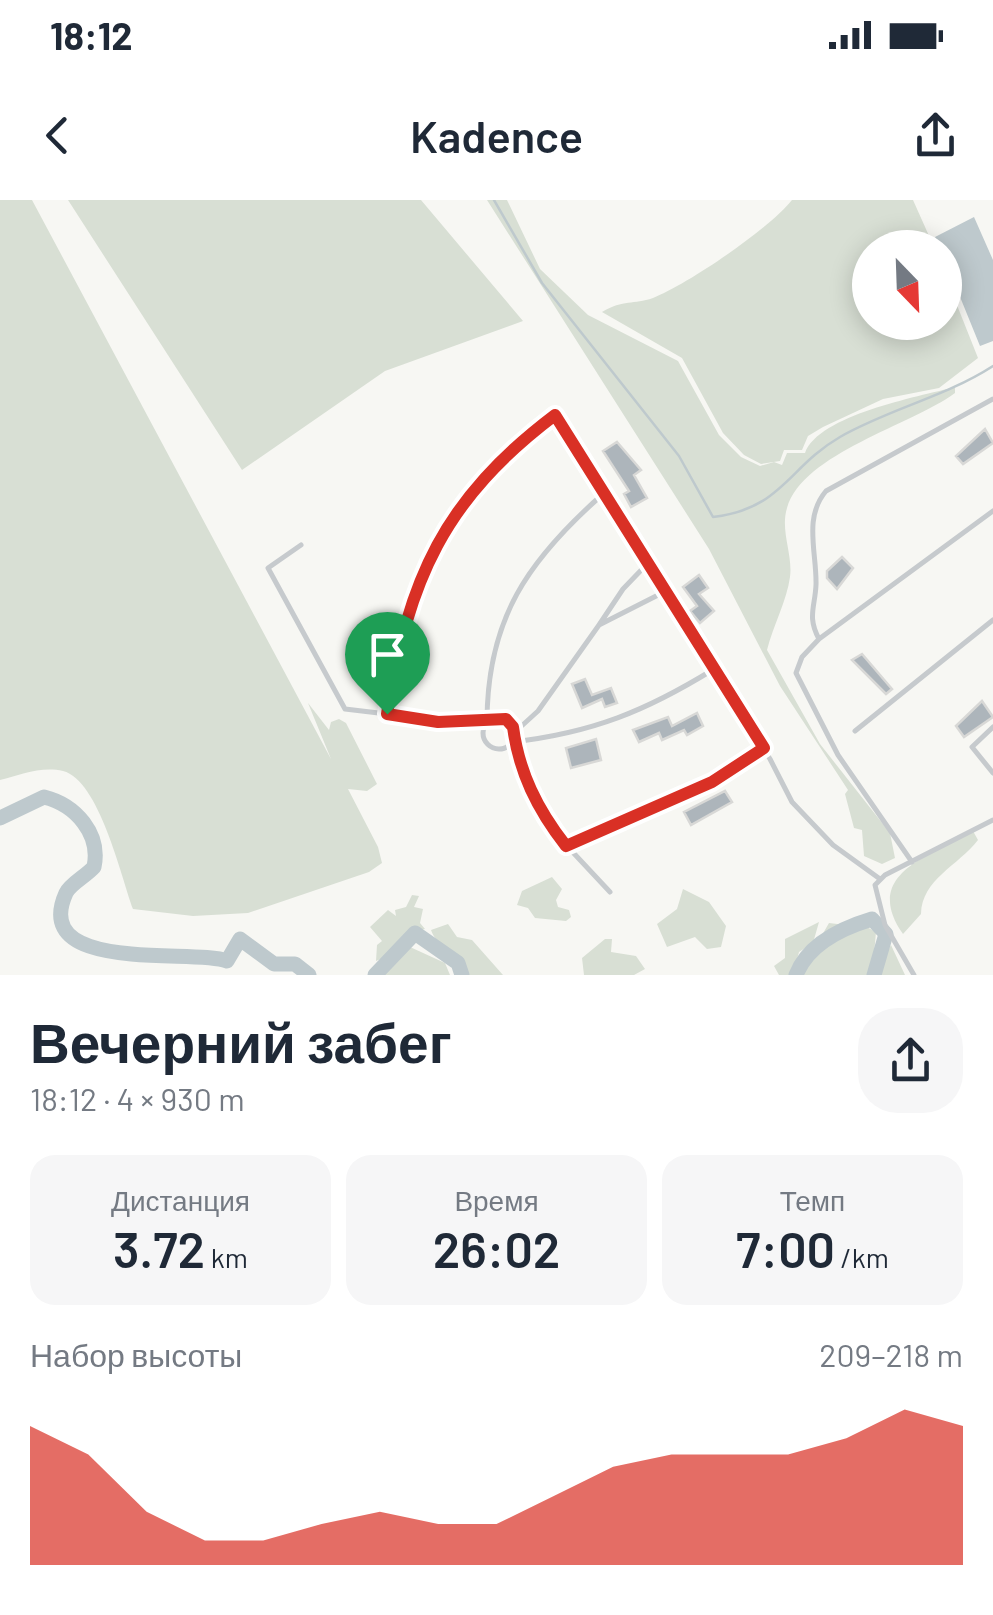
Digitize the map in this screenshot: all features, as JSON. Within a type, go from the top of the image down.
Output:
[{"type":"lane","points":[[818,638],[810,622],[816,588],[811,542],[818,500],[826,491],[993,399]]},
{"type":"lane","points":[[387,714],[406,617],[437,543],[488,470],[555,415],[764,748],[792,802],[833,845],[880,880]]},
{"type":"lane","points":[[604,494],[532,565],[504,624],[487,680],[483,737],[488,746],[498,750],[512,742],[604,726],[661,702],[714,669]]},
{"type":"lane","points":[[912,862],[838,755],[796,673],[802,657],[818,638],[993,511]]},
{"type":"lane","points":[[301,545],[268,568],[346,709],[487,722],[506,719],[514,732]]},
{"type":"lane","points":[[610,892],[538,811],[512,742],[514,732],[538,711],[623,589],[648,563]]},
{"type":"lane","points":[[598,626],[666,591]]},
{"type":"lane","points":[[855,731],[993,620]]},
{"type":"lane","points":[[993,728],[972,747],[993,773]]},
{"type":"lane","points":[[566,846],[712,782],[764,748]]},
{"type":"lane","points":[[914,975],[877,907],[875,885],[993,820]]},
{"type":"shaded area","points":[[0,200],[32,200],[331,759],[308,703],[329,730],[331,722],[339,719],[346,723],[377,784],[367,791],[348,789],[378,847],[382,863],[369,872],[248,913],[193,916],[133,909],[98,810],[76,778],[63,771],[47,770],[0,780]]},
{"type":"shaded area","points":[[68,200],[421,200],[523,321],[385,371],[242,470]]},
{"type":"shaded area","points":[[487,200],[507,200],[540,269],[588,315],[678,361],[719,435],[741,457],[760,466],[774,462],[782,465],[787,453],[805,453],[829,428],[871,409],[955,387],[955,393],[936,405],[836,456],[797,489],[785,517],[788,586],[767,650],[820,744],[890,833],[895,858],[882,864],[864,856],[862,830],[854,828],[845,794],[848,790],[780,686],[709,549]]},
{"type":"shaded area","points":[[792,200],[913,200],[926,230],[852,230],[852,340],[962,340],[962,318],[978,358],[939,388],[883,399],[808,436],[802,450],[784,450],[780,461],[761,464],[744,455],[723,433],[682,358],[602,312],[616,305],[653,298],[686,281],[727,255]]},
{"type":"shaded area","points":[[974,217],[993,260],[993,341],[980,346],[962,302],[962,230],[949,230]]},
{"type":"shaded area","points":[[973,831],[978,840],[934,882],[921,914],[903,934],[892,913],[890,896],[895,882],[921,859]]},
{"type":"shaded area","points":[[552,877],[562,889],[556,900],[558,907],[569,910],[571,917],[566,921],[535,918],[528,908],[517,905],[522,891]]},
{"type":"shaded area","points":[[683,889],[709,902],[726,926],[721,947],[707,949],[695,937],[667,947],[657,924],[677,909]]},
{"type":"shaded area","points":[[412,895],[419,896],[414,907],[423,909],[420,923],[425,929],[408,932],[395,953],[376,961],[377,945],[382,941],[370,927],[388,910],[396,916],[395,910],[406,907]]},
{"type":"shaded area","points":[[819,922],[813,943],[799,952],[793,975],[779,975],[774,966],[785,958],[785,939]]},
{"type":"shaded area","points":[[829,923],[846,925],[851,931],[865,926],[876,932],[873,965],[881,965],[891,945],[905,975],[799,975]]},
{"type":"shaded area","points":[[448,924],[457,937],[472,940],[503,975],[466,975],[431,930]]},
{"type":"shaded area","points":[[605,939],[612,939],[611,952],[636,956],[645,969],[634,975],[584,975],[582,958]]},
{"type":"shaded area","points":[[410,947],[445,963],[450,975],[384,975]]},
{"type":"building","points":[[985,429],[993,443],[963,464],[956,456]]},
{"type":"building","points":[[617,442],[641,470],[634,475],[647,498],[631,507],[624,494],[629,491],[603,451]]},
{"type":"building","points":[[842,557],[853,568],[837,589],[827,578],[827,571]]},
{"type":"building","points":[[699,575],[708,588],[699,594],[714,611],[700,623],[690,611],[697,606],[683,587]]},
{"type":"building","points":[[862,654],[892,689],[886,694],[852,660]]},
{"type":"building","points":[[585,679],[592,695],[611,688],[617,703],[605,707],[602,699],[582,708],[572,684]]},
{"type":"building","points":[[982,701],[993,717],[964,737],[956,726]]},
{"type":"building","points":[[697,713],[703,726],[687,735],[684,730],[662,740],[659,733],[639,742],[633,730],[668,717],[672,726]]},
{"type":"building","points":[[596,739],[601,760],[571,768],[566,748]]},
{"type":"building","points":[[725,791],[732,802],[691,825],[684,812]]},
{"type":"waterway","points":[[494,200],[542,283],[679,456],[713,517],[736,512],[770,496],[840,437],[993,366]]},
{"type":"waterway","points":[[0,818],[44,797],[66,807],[84,823],[94,843],[94,867],[66,893],[61,919],[71,936],[92,947],[227,961],[240,939],[274,964],[295,964],[309,975]]},
{"type":"waterway","points":[[796,975],[817,946],[872,919],[886,934],[874,975]]},
{"type":"waterway","points":[[375,975],[415,933],[458,963],[462,975]]},
{"type":"route","points":[[555,415],[764,748],[712,782],[566,846],[538,811],[512,742],[513,727],[506,719],[438,722],[387,714],[406,617],[437,543],[488,470],[555,415]]}]
